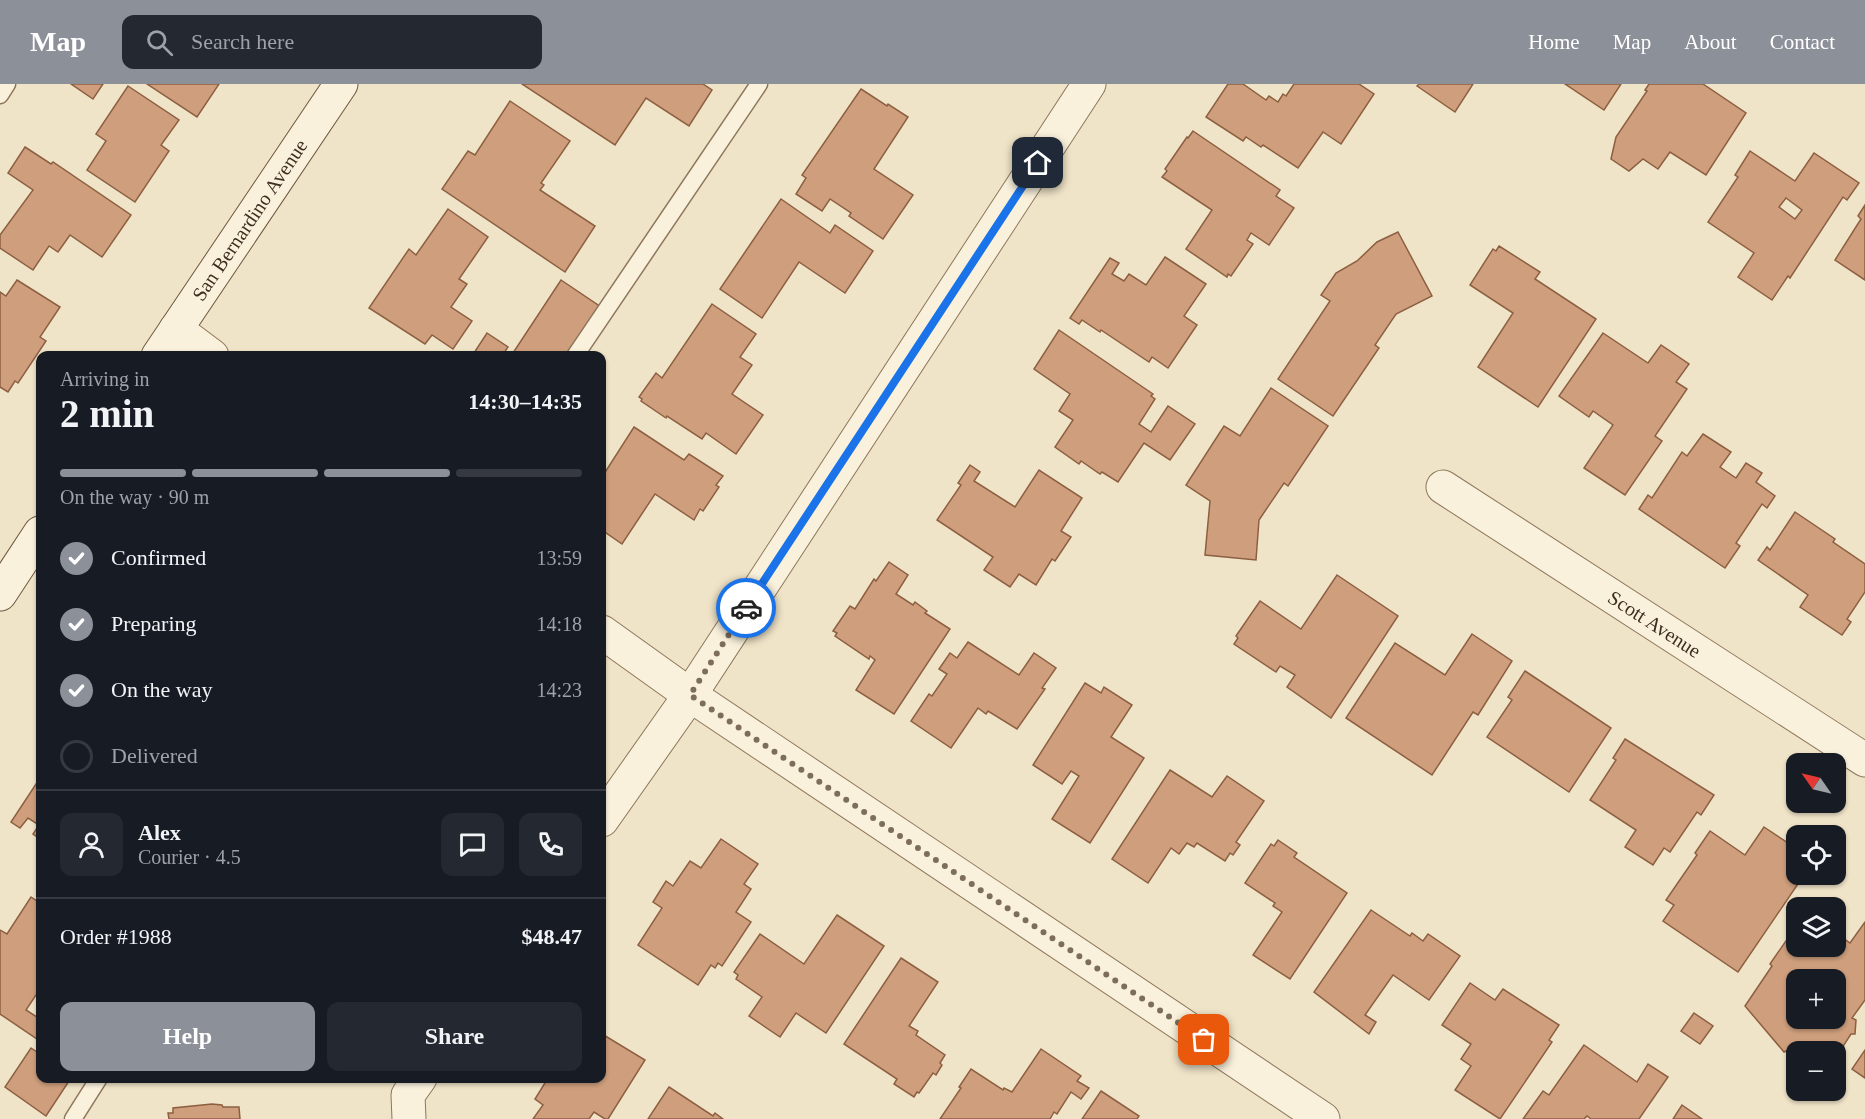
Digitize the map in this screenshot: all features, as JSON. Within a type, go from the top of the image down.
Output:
[{"type":"street","name":"San Bernardino Avenue","points":[[167,342],[341,84]]},
{"type":"street","points":[[606,814],[690,695],[1089,84]]},
{"type":"street","points":[[167,342],[197,351]]},
{"type":"street","name":"Scott Avenue","points":[[1443,487],[1865,760]]},
{"type":"street","points":[[0,594],[36,539]]},
{"type":"street","points":[[606,635],[690,695],[1323,1119]]},
{"type":"street","points":[[409,1119],[408,1095],[416,1083]]},
{"type":"lane","points":[[0,95],[7,84]]},
{"type":"lane","points":[[578,351],[759,84]]},
{"type":"lane","points":[[73,1119],[96,1083]]},
{"type":"building","points":[[71,84],[103,84],[93,99]]},
{"type":"building","points":[[147,84],[219,84],[197,117]]},
{"type":"building","points":[[522,84],[703,84],[712,90],[689,126],[646,98],[615,145]]},
{"type":"building","points":[[1228,84],[1243,84],[1266,100],[1269,96],[1278,102],[1283,94],[1286,96],[1294,84],[1359,84],[1374,94],[1341,144],[1323,132],[1298,168],[1263,145],[1261,147],[1246,137],[1243,141],[1206,117]]},
{"type":"building","points":[[1419,84],[1473,84],[1455,112],[1417,86]]},
{"type":"building","points":[[1565,84],[1621,84],[1604,110]]},
{"type":"building","points":[[1649,84],[1703,84],[1746,113],[1706,175],[1670,152],[1658,169],[1643,159],[1629,171],[1611,159],[1616,137],[1647,91],[1645,90]]},
{"type":"building","points":[[128,86],[179,120],[161,145],[169,151],[135,202],[87,170],[106,141],[96,134]]},
{"type":"building","points":[[861,89],[908,117],[874,169],[913,195],[883,239],[849,216],[851,213],[830,199],[822,211],[796,194],[806,178],[802,175]]},
{"type":"building","points":[[510,101],[570,141],[541,183],[544,185],[540,190],[595,226],[565,272],[442,189],[468,151],[475,155]]},
{"type":"building","points":[[1193,131],[1280,190],[1276,196],[1294,208],[1269,245],[1251,233],[1247,240],[1253,244],[1231,276],[1228,274],[1227,277],[1186,249],[1212,210],[1162,177],[1167,171],[1165,169]]},
{"type":"building","points":[[25,147],[51,164],[53,162],[131,215],[102,257],[70,235],[58,252],[49,246],[33,270],[0,248],[0,235],[33,190],[8,173]]},
{"type":"building","points":[[1750,151],[1795,181],[1814,153],[1859,183],[1847,200],[1843,197],[1790,278],[1788,276],[1772,300],[1738,277],[1754,253],[1708,222],[1738,177],[1735,175]],"holes":[[[1786,198],[1802,210],[1795,219],[1779,207]]]},
{"type":"building","points":[[781,199],[830,233],[835,225],[873,251],[845,293],[799,262],[762,318],[720,289]]},
{"type":"building","points":[[1865,205],[1865,280],[1835,260],[1861,219],[1858,216]]},
{"type":"building","points":[[448,209],[488,237],[459,279],[467,284],[451,307],[472,321],[453,349],[432,335],[425,344],[369,308],[409,249],[416,255]]},
{"type":"building","points":[[1398,232],[1432,296],[1396,314],[1375,345],[1379,348],[1333,416],[1278,379],[1330,301],[1321,295],[1336,273],[1357,261],[1377,242]]},
{"type":"building","points":[[1499,246],[1540,272],[1535,279],[1596,319],[1538,407],[1478,367],[1513,313],[1470,285],[1493,249],[1496,251]]},
{"type":"building","points":[[1165,257],[1206,284],[1184,316],[1197,325],[1168,368],[1152,357],[1149,362],[1082,320],[1079,324],[1070,318],[1110,258],[1119,263],[1112,274],[1124,281],[1129,274],[1146,285]]},
{"type":"building","points":[[17,280],[60,307],[40,337],[46,341],[39,351],[36,351],[36,356],[18,383],[15,381],[8,392],[0,387],[0,292],[6,296]]},
{"type":"building","points":[[561,280],[601,307],[573,351],[514,351]]},
{"type":"building","points":[[712,304],[756,334],[740,357],[752,365],[732,394],[763,415],[736,454],[706,433],[702,439],[667,416],[666,418],[641,401],[639,397],[656,373],[662,378]]},
{"type":"building","points":[[1059,330],[1153,394],[1151,396],[1155,399],[1139,424],[1151,432],[1168,406],[1195,424],[1170,460],[1144,443],[1118,482],[1102,472],[1100,474],[1081,461],[1079,464],[1055,447],[1073,420],[1059,411],[1070,394],[1034,369]]},
{"type":"building","points":[[487,333],[508,347],[505,351],[475,351]]},
{"type":"building","points":[[1603,333],[1648,363],[1661,345],[1689,364],[1676,382],[1687,389],[1655,436],[1662,441],[1625,495],[1584,468],[1613,425],[1593,411],[1589,417],[1559,396]]},
{"type":"building","points":[[1271,388],[1328,426],[1288,486],[1284,483],[1259,520],[1256,560],[1205,555],[1210,501],[1186,485],[1224,426],[1240,436]]},
{"type":"building","points":[[634,427],[684,460],[689,454],[723,476],[716,485],[719,487],[703,511],[700,509],[694,520],[655,494],[622,544],[606,533],[606,471]]},
{"type":"building","points":[[1703,434],[1731,452],[1720,467],[1736,478],[1746,463],[1762,473],[1756,482],[1775,496],[1767,508],[1762,504],[1736,543],[1740,546],[1725,568],[1639,509],[1648,495],[1652,498],[1682,452],[1687,456]]},
{"type":"building","points":[[970,465],[980,472],[974,481],[1015,507],[1039,470],[1082,498],[1061,531],[1071,537],[1055,561],[1052,559],[1036,585],[1019,574],[1010,587],[984,570],[993,557],[937,520],[961,485],[958,483]]},
{"type":"building","points":[[1795,512],[1835,539],[1833,542],[1865,564],[1865,592],[1847,619],[1851,622],[1842,635],[1800,607],[1808,595],[1758,560],[1767,547],[1770,550]]},
{"type":"building","points":[[889,562],[908,575],[896,594],[913,605],[915,602],[927,611],[925,613],[950,629],[894,714],[856,690],[875,660],[870,656],[869,659],[835,636],[837,633],[833,631],[850,606],[855,609],[874,579],[876,581]]},
{"type":"building","points":[[1337,575],[1398,616],[1331,718],[1287,687],[1295,675],[1280,666],[1276,672],[1234,644],[1238,638],[1236,636],[1260,601],[1301,629]]},
{"type":"building","points":[[1472,634],[1512,661],[1478,715],[1473,712],[1432,775],[1346,718],[1395,643],[1445,675]]},
{"type":"building","points":[[968,642],[1019,675],[1034,653],[1056,668],[1042,688],[1045,689],[1017,729],[988,711],[986,714],[978,708],[951,748],[911,721],[929,694],[932,696],[947,674],[939,669],[950,653],[957,658]]},
{"type":"building","points":[[1525,671],[1611,728],[1569,792],[1487,737],[1512,700],[1508,697]]},
{"type":"building","points":[[1085,683],[1101,693],[1104,687],[1132,705],[1111,737],[1144,758],[1090,843],[1052,819],[1079,776],[1071,771],[1062,784],[1033,765]]},
{"type":"building","points":[[1625,739],[1714,795],[1701,815],[1697,812],[1670,852],[1664,848],[1653,865],[1625,847],[1636,830],[1590,800],[1616,760],[1613,758]]},
{"type":"building","points":[[1170,770],[1212,797],[1227,776],[1264,801],[1236,842],[1240,845],[1233,855],[1230,853],[1225,861],[1197,843],[1194,847],[1187,843],[1179,854],[1171,848],[1148,883],[1112,859]]},
{"type":"building","points":[[36,784],[36,823],[28,818],[20,828],[11,822]]},
{"type":"building","points":[[1764,827],[1786,842],[1786,885],[1797,885],[1789,897],[1786,897],[1786,901],[1738,972],[1663,921],[1674,905],[1666,900],[1697,855],[1695,853],[1710,831],[1745,855]]},
{"type":"building","points":[[721,839],[758,864],[744,884],[751,889],[736,912],[751,922],[722,966],[718,963],[715,968],[711,965],[698,985],[638,945],[662,908],[653,902],[666,881],[673,886],[690,861],[701,868]]},
{"type":"building","points":[[1278,840],[1297,853],[1294,857],[1347,893],[1290,979],[1253,955],[1282,912],[1273,906],[1275,903],[1245,883],[1271,844],[1274,846]]},
{"type":"building","points":[[31,897],[36,900],[36,995],[26,1010],[36,1016],[36,1038],[0,1014],[0,930],[7,934]]},
{"type":"building","points":[[1371,910],[1410,936],[1412,933],[1423,941],[1428,934],[1460,956],[1429,1000],[1393,975],[1365,1015],[1376,1022],[1369,1034],[1314,992]]},
{"type":"building","points":[[837,915],[884,946],[826,1033],[796,1013],[780,1037],[749,1016],[762,997],[736,979],[738,975],[734,972],[760,934],[804,964]]},
{"type":"building","points":[[1865,922],[1865,1000],[1852,1018],[1856,1020],[1855,1034],[1851,1034],[1846,1042],[1786,1041],[1786,1051],[1784,1052],[1745,1006],[1786,941],[1786,957],[1846,957],[1846,940],[1850,943]]},
{"type":"building","points":[[901,958],[938,982],[909,1026],[918,1031],[916,1035],[945,1055],[936,1075],[933,1073],[914,1097],[894,1084],[897,1079],[844,1044]]},
{"type":"building","points":[[1470,983],[1495,1000],[1503,989],[1559,1025],[1549,1040],[1552,1042],[1500,1119],[1455,1090],[1471,1066],[1461,1059],[1471,1044],[1442,1025]]},
{"type":"building","points":[[1694,1013],[1713,1026],[1700,1044],[1681,1031]]},
{"type":"building","points":[[606,1036],[645,1060],[608,1119],[594,1112],[589,1119],[533,1119],[543,1105],[535,1099],[545,1083],[606,1083]]},
{"type":"building","points":[[1584,1045],[1637,1082],[1648,1064],[1668,1077],[1639,1119],[1591,1119],[1587,1116],[1584,1119],[1523,1119],[1543,1091],[1549,1095]]},
{"type":"building","points":[[31,1048],[36,1051],[36,1083],[68,1083],[46,1116],[5,1087]]},
{"type":"building","points":[[1041,1049],[1081,1076],[1077,1081],[1089,1088],[1081,1099],[1071,1092],[1057,1114],[1054,1112],[1050,1119],[940,1119],[971,1069],[1003,1090],[1004,1088],[1012,1092]]},
{"type":"building","points":[[1865,1050],[1865,1078],[1852,1069]]},
{"type":"building","points":[[669,1087],[713,1116],[715,1113],[723,1119],[648,1119]]},
{"type":"building","points":[[1101,1091],[1139,1116],[1137,1119],[1082,1119]]},
{"type":"building","points":[[212,1104],[239,1107],[240,1119],[169,1119],[168,1113],[173,1113],[173,1108]]},
{"type":"building","points":[[1682,1105],[1702,1119],[1673,1119]]},
{"type":"way so far","points":[[746,608],[690,695],[1204,1040]]},
{"type":"route","points":[[746,608],[1038,163]]}]
